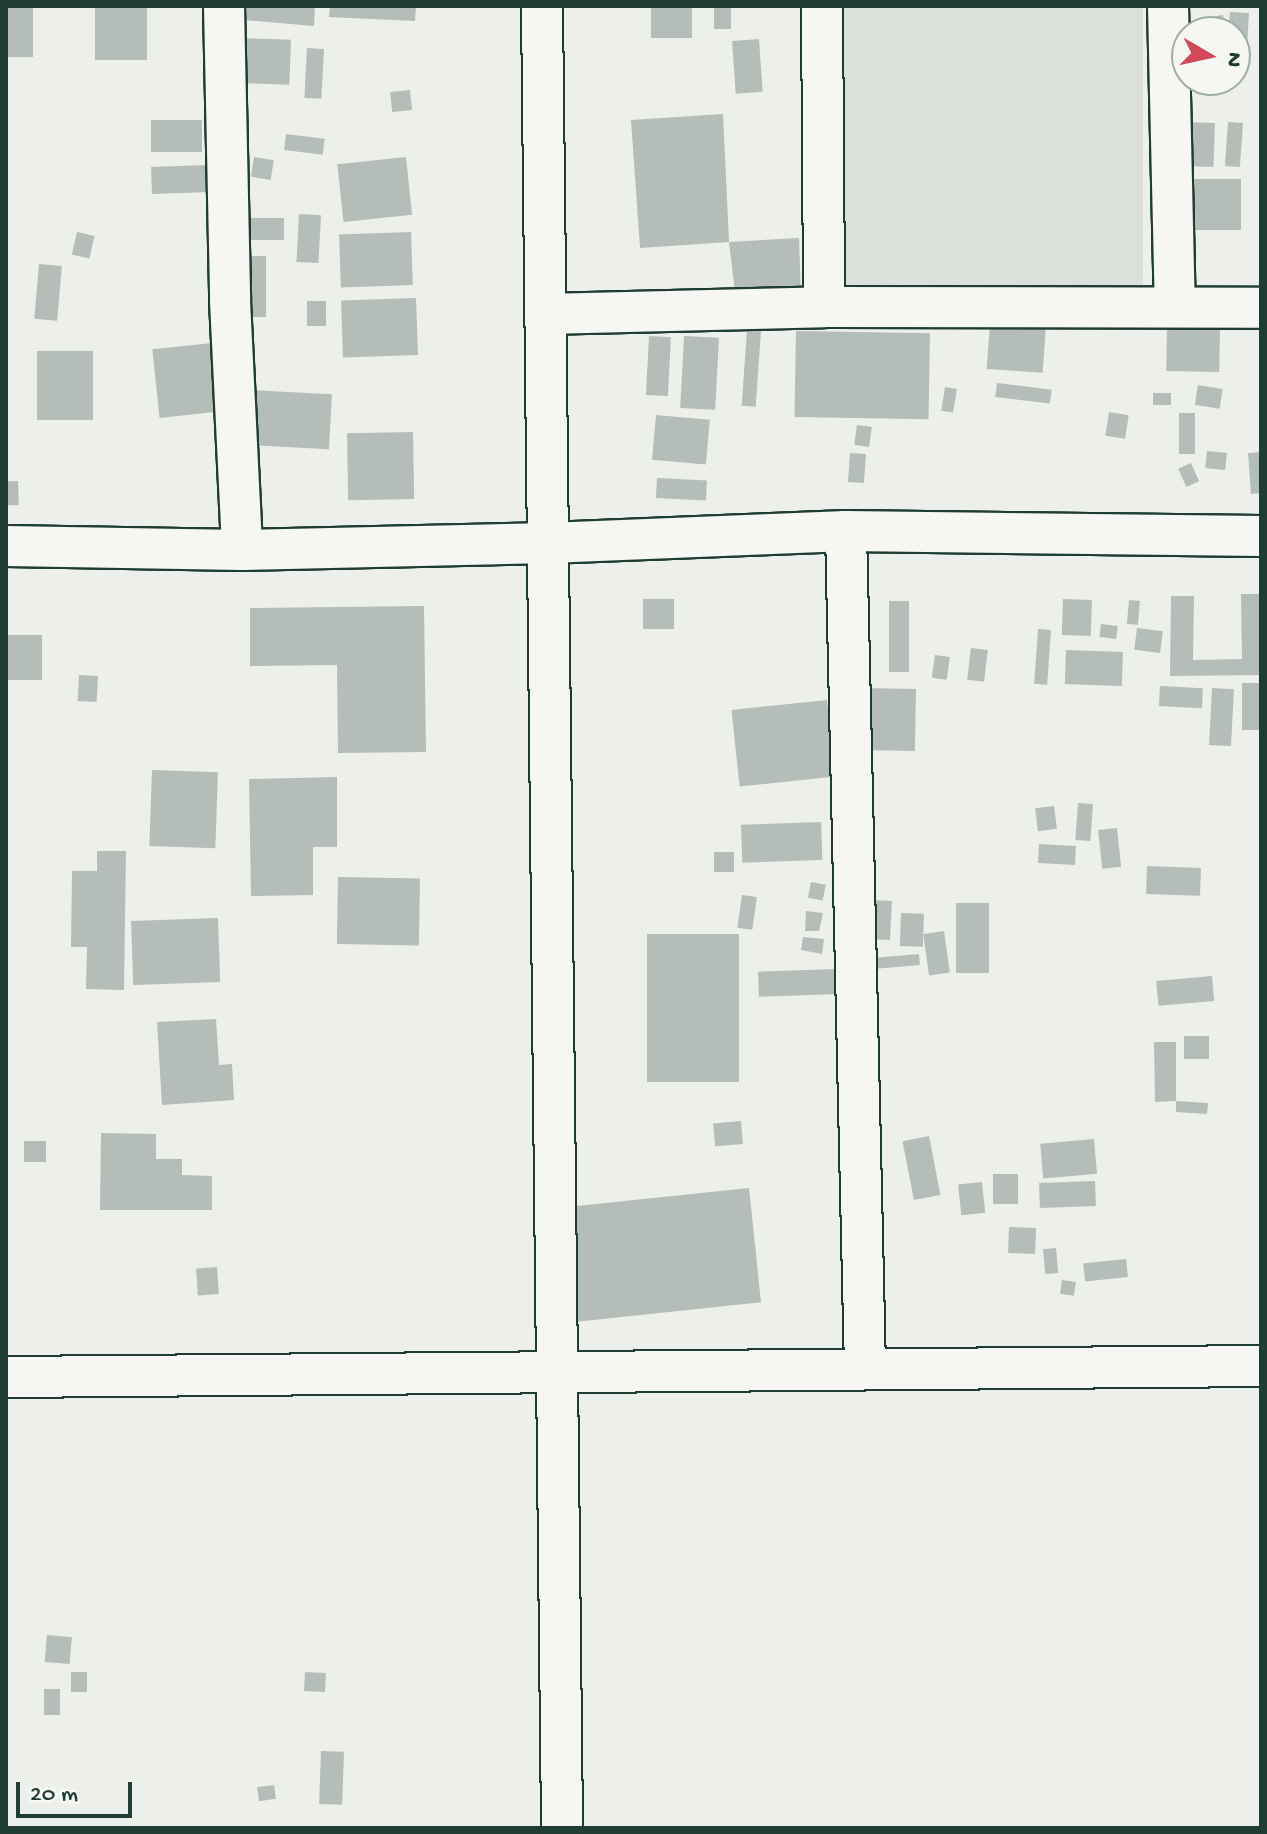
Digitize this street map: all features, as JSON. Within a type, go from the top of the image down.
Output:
[{"type":"street","points":[[224,6],[230,301],[242,550]]},
{"type":"street","points":[[542,6],[562,1828]]},
{"type":"street","points":[[822,6],[824,307]]},
{"type":"street","points":[[1168,6],[1175,307]]},
{"type":"street","points":[[545,314],[824,307],[1261,308]]},
{"type":"street","points":[[6,546],[242,550],[548,543],[846,531],[1261,536]]},
{"type":"street","points":[[846,531],[865,1369]]},
{"type":"street","points":[[6,1377],[1261,1366]]},
{"type":"shaded area","points":[[829,6],[1143,6],[1143,303],[829,303]]},
{"type":"building","points":[[6,6],[33,6],[33,57],[6,57]]},
{"type":"building","points":[[95,6],[147,6],[147,60],[95,60]]},
{"type":"building","points":[[245,6],[315,6],[314,26],[244,20]]},
{"type":"building","points":[[330,6],[416,6],[415,21],[329,17]]},
{"type":"building","points":[[651,6],[692,6],[692,38],[651,38]]},
{"type":"building","points":[[714,6],[731,6],[731,29],[714,29]]},
{"type":"building","points":[[1230,12],[1249,13],[1249,16],[1230,16]]},
{"type":"building","points":[[240,38],[291,40],[289,85],[238,83]]},
{"type":"building","points":[[759,39],[763,92],[736,94],[732,41]]},
{"type":"building","points":[[307,48],[324,49],[321,99],[304,98]]},
{"type":"building","points":[[410,90],[412,110],[392,112],[390,92]]},
{"type":"building","points":[[723,114],[729,242],[640,248],[631,120]]},
{"type":"building","points":[[151,120],[202,120],[202,152],[151,152]]},
{"type":"building","points":[[1185,122],[1215,123],[1213,167],[1183,166]]},
{"type":"building","points":[[1228,122],[1243,123],[1240,167],[1225,166]]},
{"type":"building","points":[[286,134],[325,139],[323,155],[284,150]]},
{"type":"building","points":[[254,157],[274,160],[271,180],[251,177]]},
{"type":"building","points":[[406,157],[412,215],[343,222],[337,164]]},
{"type":"building","points":[[208,165],[209,192],[152,194],[151,167]]},
{"type":"building","points":[[1184,179],[1241,179],[1241,230],[1184,230]]},
{"type":"building","points":[[299,214],[321,215],[318,263],[296,262]]},
{"type":"building","points":[[245,218],[284,218],[284,240],[245,240]]},
{"type":"building","points":[[77,232],[95,236],[89,258],[72,254]]},
{"type":"building","points":[[411,232],[413,285],[341,287],[339,235]]},
{"type":"building","points":[[799,238],[801,297],[736,300],[729,242]]},
{"type":"building","points":[[243,256],[266,256],[266,317],[243,317]]},
{"type":"building","points":[[39,264],[62,266],[57,321],[34,319]]},
{"type":"building","points":[[416,298],[418,355],[343,358],[341,301]]},
{"type":"building","points":[[307,301],[326,301],[326,326],[307,326]]},
{"type":"building","points":[[990,322],[1046,326],[1043,373],[987,369]]},
{"type":"building","points":[[1167,327],[1220,328],[1219,372],[1166,371]]},
{"type":"building","points":[[747,330],[761,331],[756,407],[742,406]]},
{"type":"building","points":[[796,331],[930,333],[928,419],[794,417]]},
{"type":"building","points":[[649,336],[671,337],[668,396],[646,395]]},
{"type":"building","points":[[684,336],[719,338],[715,410],[680,408]]},
{"type":"building","points":[[212,343],[219,412],[160,418],[152,349]]},
{"type":"building","points":[[37,351],[93,351],[93,420],[37,420]]},
{"type":"building","points":[[997,383],[1052,390],[1050,404],[995,397]]},
{"type":"building","points":[[1198,385],[1223,389],[1220,409],[1195,405]]},
{"type":"building","points":[[945,387],[957,389],[953,413],[941,411]]},
{"type":"building","points":[[249,390],[332,394],[329,449],[246,445]]},
{"type":"building","points":[[1153,393],[1171,393],[1171,405],[1153,405]]},
{"type":"building","points":[[1109,412],[1129,415],[1125,439],[1105,436]]},
{"type":"building","points":[[1179,413],[1195,413],[1195,454],[1179,454]]},
{"type":"building","points":[[656,415],[710,420],[706,465],[652,460]]},
{"type":"building","points":[[857,425],[872,427],[869,447],[854,445]]},
{"type":"building","points":[[413,432],[414,499],[348,500],[347,433]]},
{"type":"building","points":[[1207,451],[1227,453],[1225,470],[1205,468]]},
{"type":"building","points":[[1261,452],[1261,493],[1251,494],[1248,453]]},
{"type":"building","points":[[850,453],[866,454],[864,483],[848,482]]},
{"type":"building","points":[[1191,463],[1199,481],[1186,487],[1178,469]]},
{"type":"building","points":[[657,478],[707,481],[706,501],[656,498]]},
{"type":"building","points":[[6,481],[18,481],[19,505],[7,505]]},
{"type":"building","points":[[1241,594],[1261,594],[1261,675],[1170,676],[1171,596],[1194,596],[1193,660],[1242,659]]},
{"type":"building","points":[[643,599],[674,599],[674,629],[643,629]]},
{"type":"building","points":[[1063,599],[1092,600],[1091,636],[1062,635]]},
{"type":"building","points":[[1129,600],[1140,601],[1138,625],[1127,624]]},
{"type":"building","points":[[889,601],[909,601],[909,672],[889,672]]},
{"type":"building","points":[[424,606],[426,752],[338,753],[337,665],[250,666],[250,608]]},
{"type":"building","points":[[1101,624],[1118,626],[1116,639],[1099,637]]},
{"type":"building","points":[[1137,628],[1163,631],[1160,653],[1134,650]]},
{"type":"building","points":[[1038,629],[1051,630],[1047,685],[1034,684]]},
{"type":"building","points":[[6,635],[42,635],[42,680],[6,680]]},
{"type":"building","points":[[971,648],[988,650],[984,682],[967,680]]},
{"type":"building","points":[[1066,650],[1123,652],[1122,686],[1065,684]]},
{"type":"building","points":[[935,655],[950,657],[947,680],[932,678]]},
{"type":"building","points":[[79,675],[98,676],[97,702],[78,701]]},
{"type":"building","points":[[1242,683],[1261,683],[1261,730],[1242,730]]},
{"type":"building","points":[[1160,686],[1203,688],[1202,708],[1159,706]]},
{"type":"building","points":[[863,688],[916,689],[915,751],[862,750]]},
{"type":"building","points":[[1212,688],[1234,689],[1231,746],[1209,745]]},
{"type":"building","points":[[827,700],[835,777],[740,787],[732,710]]},
{"type":"building","points":[[152,770],[218,772],[215,848],[149,846]]},
{"type":"building","points":[[337,777],[337,847],[313,847],[313,895],[251,896],[249,779]]},
{"type":"building","points":[[1078,803],[1093,804],[1090,841],[1075,840]]},
{"type":"building","points":[[1054,806],[1057,829],[1038,831],[1035,808]]},
{"type":"building","points":[[821,822],[822,860],[742,863],[741,825]]},
{"type":"building","points":[[1117,828],[1121,867],[1102,869],[1098,830]]},
{"type":"building","points":[[1039,844],[1076,846],[1075,865],[1038,863]]},
{"type":"building","points":[[97,851],[126,851],[124,990],[86,989],[87,947],[71,947],[72,871],[97,871]]},
{"type":"building","points":[[714,852],[734,852],[734,872],[714,872]]},
{"type":"building","points":[[1147,866],[1201,868],[1200,896],[1146,894]]},
{"type":"building","points":[[338,877],[420,878],[419,945],[337,944]]},
{"type":"building","points":[[811,882],[826,885],[823,901],[808,898]]},
{"type":"building","points":[[742,895],[757,897],[752,930],[737,928]]},
{"type":"building","points":[[872,900],[892,901],[890,940],[870,939]]},
{"type":"building","points":[[956,903],[989,903],[989,973],[956,973]]},
{"type":"building","points":[[806,911],[823,913],[819,931],[805,931]]},
{"type":"building","points":[[901,913],[924,914],[923,947],[900,946]]},
{"type":"building","points":[[218,918],[220,982],[133,985],[131,921]]},
{"type":"building","points":[[944,931],[950,973],[929,976],[923,934]]},
{"type":"building","points":[[647,934],[739,934],[739,1082],[647,1082]]},
{"type":"building","points":[[803,937],[824,939],[822,954],[801,950]]},
{"type":"building","points":[[919,954],[920,965],[867,970],[866,959]]},
{"type":"building","points":[[837,969],[838,994],[759,997],[758,972]]},
{"type":"building","points":[[1212,976],[1214,1001],[1158,1006],[1156,981]]},
{"type":"building","points":[[216,1019],[219,1065],[232,1064],[234,1100],[162,1105],[157,1022]]},
{"type":"building","points":[[1184,1036],[1209,1036],[1209,1059],[1184,1059]]},
{"type":"building","points":[[1154,1042],[1176,1042],[1176,1101],[1155,1102]]},
{"type":"building","points":[[1176,1101],[1208,1103],[1207,1114],[1176,1112]]},
{"type":"building","points":[[741,1121],[743,1144],[715,1146],[713,1123]]},
{"type":"building","points":[[101,1133],[156,1134],[156,1159],[182,1159],[182,1175],[212,1176],[212,1210],[100,1210]]},
{"type":"building","points":[[929,1136],[940,1195],[914,1200],[902,1141]]},
{"type":"building","points":[[1094,1139],[1097,1174],[1043,1179],[1040,1144]]},
{"type":"building","points":[[24,1141],[46,1141],[46,1162],[24,1162]]},
{"type":"building","points":[[993,1174],[1018,1174],[1018,1204],[993,1204]]},
{"type":"building","points":[[1095,1181],[1096,1206],[1040,1208],[1039,1183]]},
{"type":"building","points":[[982,1182],[985,1213],[961,1215],[958,1185]]},
{"type":"building","points":[[749,1188],[761,1302],[572,1322],[560,1208]]},
{"type":"building","points":[[1009,1227],[1036,1228],[1035,1254],[1008,1253]]},
{"type":"building","points":[[1056,1248],[1058,1273],[1045,1274],[1043,1249]]},
{"type":"building","points":[[1126,1259],[1128,1277],[1085,1281],[1083,1263]]},
{"type":"building","points":[[217,1267],[219,1294],[198,1295],[196,1268]]},
{"type":"building","points":[[1062,1280],[1076,1282],[1074,1296],[1060,1294]]},
{"type":"building","points":[[47,1635],[72,1637],[70,1664],[45,1662]]},
{"type":"building","points":[[71,1672],[87,1672],[87,1692],[71,1692]]},
{"type":"building","points":[[305,1672],[326,1673],[325,1692],[304,1691]]},
{"type":"building","points":[[44,1689],[60,1689],[60,1715],[44,1715]]},
{"type":"building","points":[[321,1751],[344,1752],[342,1805],[319,1804]]},
{"type":"building","points":[[274,1785],[276,1799],[259,1801],[257,1787]]}]
